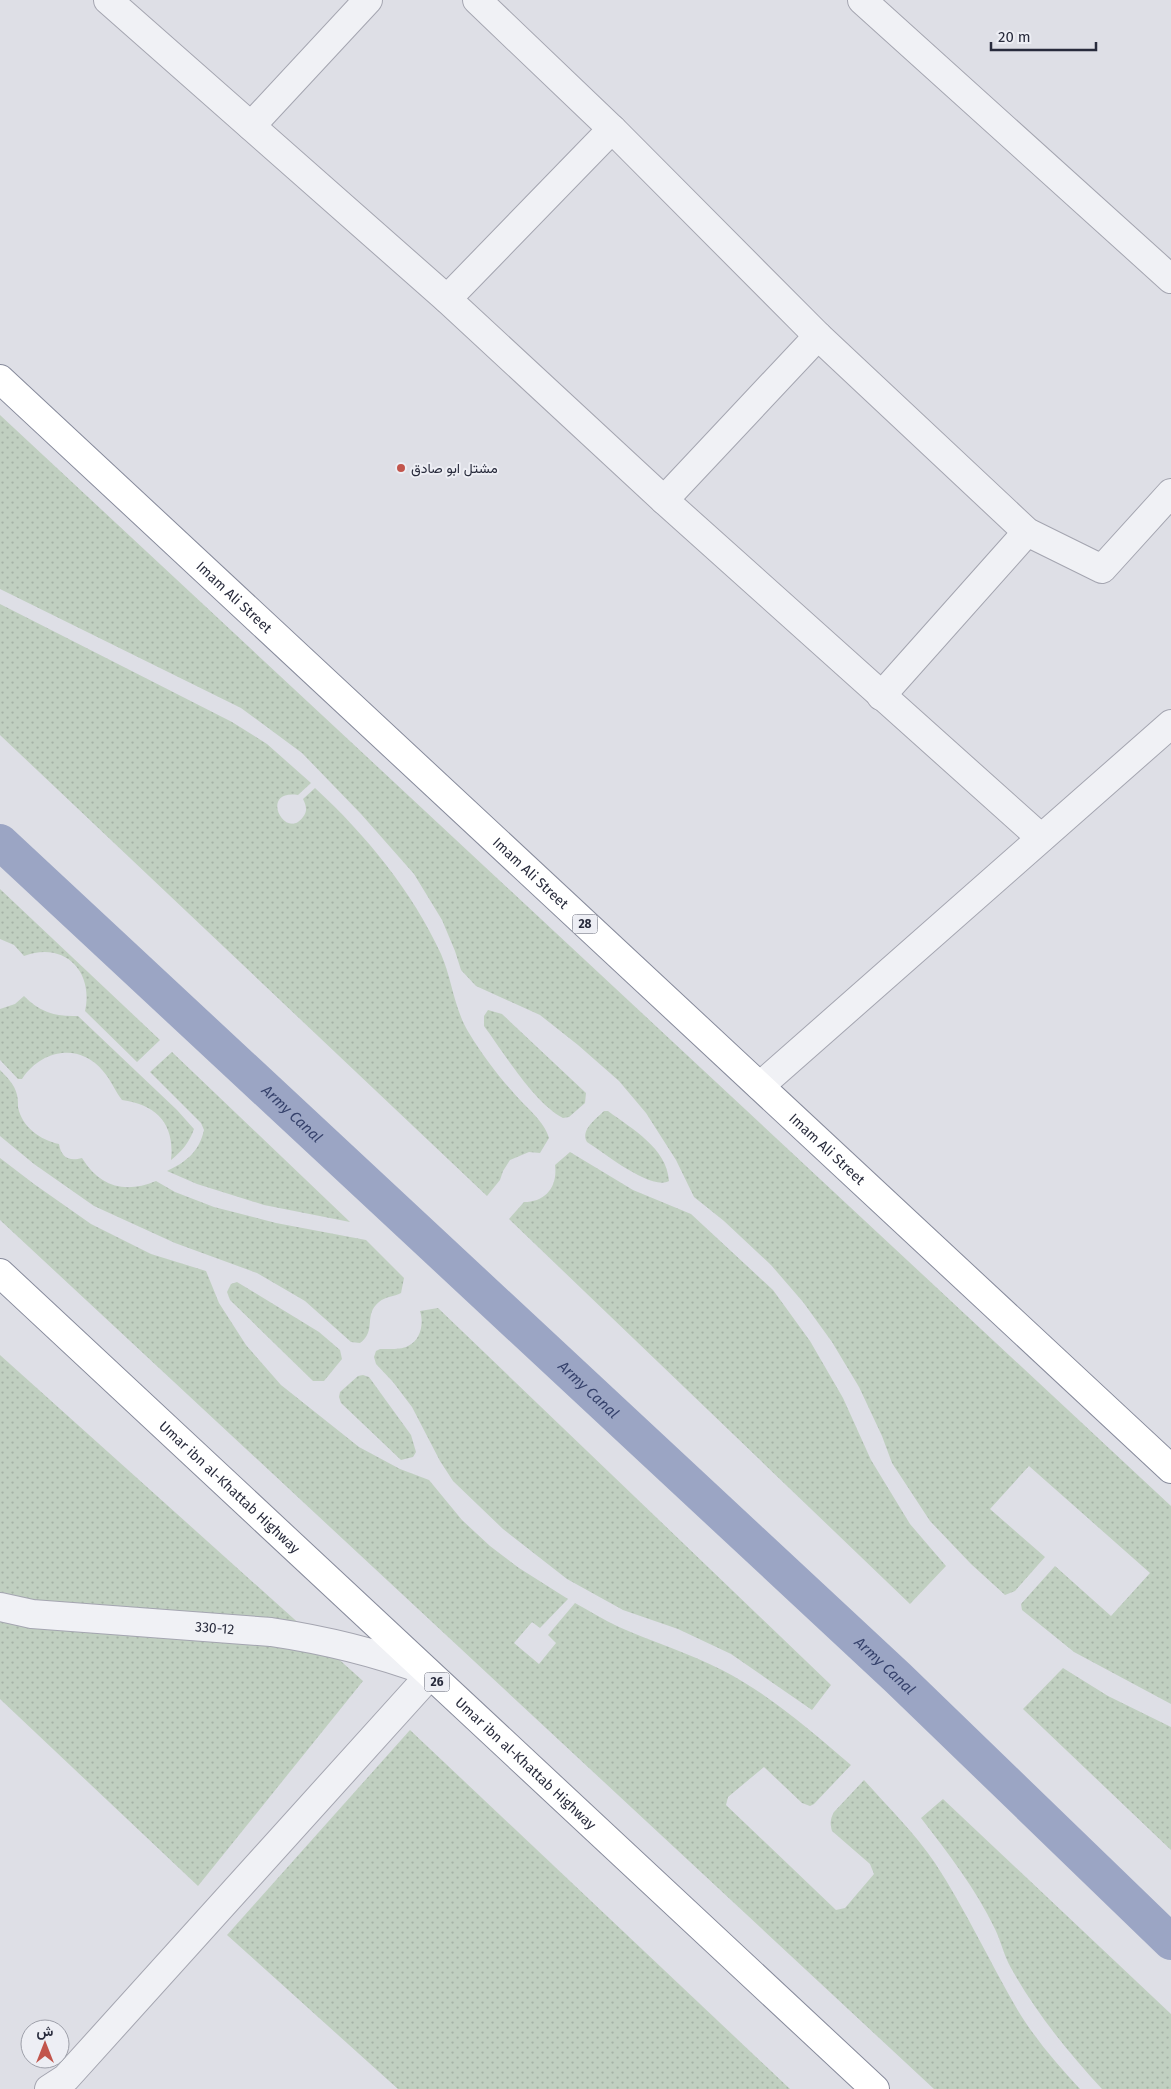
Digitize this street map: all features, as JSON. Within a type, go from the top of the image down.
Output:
[{"type":"highway","name":"Imam Ali Street","points":[[0,379],[1171,1469]]},
{"type":"highway","name":"Umar ibn al-Khattab Highway","points":[[0,1273],[875,2089]]},
{"type":"street","points":[[108,0],[446,299],[664,500],[1040,838]]},
{"type":"street","points":[[250,126],[368,0]]},
{"type":"street","points":[[477,0],[612,129],[818,336],[1027,532],[1102,569],[1171,493]]},
{"type":"street","points":[[862,0],[1171,279]]},
{"type":"street","points":[[446,299],[612,129]]},
{"type":"street","points":[[664,500],[818,336]]},
{"type":"street","points":[[881,696],[1027,532]]},
{"type":"street","points":[[760,1086],[1171,724]]},
{"type":"street","name":"330-12","points":[[0,1607],[32,1614],[272,1632],[311,1638],[388,1657],[428,1673]]},
{"type":"street","points":[[49,2089],[66,2078],[428,1673]]},
{"type":"green space","points":[[0,415],[1171,1506],[1171,1704],[1074,1652],[1022,1610],[1021,1604],[1055,1566],[1111,1616],[1150,1573],[1029,1466],[990,1509],[1045,1557],[1015,1591],[1005,1595],[971,1564],[930,1521],[892,1463],[882,1436],[859,1387],[832,1342],[803,1302],[771,1265],[724,1221],[694,1197],[676,1160],[646,1113],[619,1081],[540,1015],[476,986],[461,970],[442,920],[414,874],[361,814],[302,753],[241,708],[0,589]]},
{"type":"green space","points":[[0,604],[232,722],[267,744],[311,783],[298,795],[286,795],[279,799],[277,806],[279,813],[289,823],[296,823],[303,817],[306,808],[303,799],[315,788],[334,806],[370,845],[402,886],[416,908],[441,954],[456,1004],[469,1033],[495,1070],[543,1125],[549,1138],[540,1153],[529,1152],[510,1160],[500,1180],[487,1196],[0,735]]},
{"type":"green space","points":[[0,889],[160,1040],[137,1062],[85,1011],[87,997],[85,983],[73,963],[63,956],[52,953],[38,952],[24,956],[14,945],[0,939]]},
{"type":"green space","points":[[24,996],[42,1010],[62,1016],[78,1016],[177,1110],[194,1129],[179,1153],[171,1160],[170,1136],[161,1118],[145,1106],[122,1100],[103,1071],[83,1056],[61,1053],[50,1056],[39,1061],[22,1079],[18,1079],[0,1060],[0,1009],[15,1004]]},
{"type":"green space","points":[[488,1010],[502,1014],[586,1093],[585,1103],[569,1117],[563,1118],[541,1101],[520,1076],[484,1026],[484,1016]]},
{"type":"green space","points":[[172,1052],[350,1222],[264,1205],[197,1184],[167,1171],[191,1155],[199,1144],[204,1130],[201,1123],[150,1072]]},
{"type":"green space","points":[[0,1070],[14,1088],[23,1121],[33,1132],[59,1144],[66,1157],[70,1159],[82,1158],[97,1176],[105,1181],[114,1185],[134,1187],[156,1181],[175,1192],[214,1207],[276,1223],[366,1240],[404,1278],[401,1293],[379,1302],[372,1312],[368,1333],[365,1338],[360,1343],[351,1342],[305,1301],[257,1273],[175,1243],[94,1206],[34,1164],[0,1136]]},
{"type":"green space","points":[[604,1111],[608,1111],[647,1140],[662,1159],[667,1169],[669,1181],[661,1183],[639,1176],[587,1142],[585,1138],[587,1129]]},
{"type":"green space","points":[[570,1152],[633,1190],[691,1214],[773,1290],[810,1341],[843,1398],[871,1460],[910,1524],[946,1566],[910,1604],[509,1219],[524,1202],[538,1199],[548,1192],[554,1180],[555,1165]]},
{"type":"green space","points":[[0,1158],[91,1224],[151,1254],[206,1271],[219,1303],[246,1345],[281,1385],[359,1447],[400,1469],[429,1480],[462,1520],[490,1546],[519,1568],[568,1599],[540,1628],[532,1622],[514,1643],[539,1664],[556,1643],[548,1635],[575,1603],[619,1627],[722,1670],[756,1690],[821,1739],[851,1765],[814,1804],[810,1806],[802,1803],[764,1767],[728,1797],[726,1805],[836,1910],[845,1908],[874,1874],[870,1864],[832,1831],[831,1826],[834,1812],[864,1780],[910,1831],[935,1863],[1031,2031],[1080,2089],[934,2089],[0,1220]]},
{"type":"green space","points":[[237,1282],[319,1332],[340,1350],[342,1359],[324,1381],[313,1381],[230,1300],[227,1292],[231,1284]]},
{"type":"green space","points":[[438,1308],[831,1685],[812,1710],[731,1654],[678,1629],[623,1610],[567,1579],[503,1529],[453,1481],[440,1461],[412,1407],[376,1364],[374,1357],[376,1351],[380,1349],[402,1348],[416,1340],[422,1321],[420,1311]]},
{"type":"green space","points":[[0,1355],[363,1681],[198,1886],[0,1699]]},
{"type":"green space","points":[[358,1376],[369,1377],[411,1435],[416,1452],[413,1457],[401,1460],[341,1403],[340,1392]]},
{"type":"green space","points":[[1063,1668],[1108,1696],[1171,1727],[1171,1850],[1023,1709]]},
{"type":"green space","points":[[410,1730],[790,2089],[398,2089],[227,1935]]},
{"type":"green space","points":[[943,1799],[1171,2014],[1171,2089],[1102,2089],[1053,2032],[1011,1968],[995,1929],[979,1900],[921,1818]]},
{"type":"waterway","name":"Army Canal","points":[[0,842],[898,1678],[1171,1942]]},
{"type":"place","name":"مشتل ابو صادق","points":[[401,468]]}]
